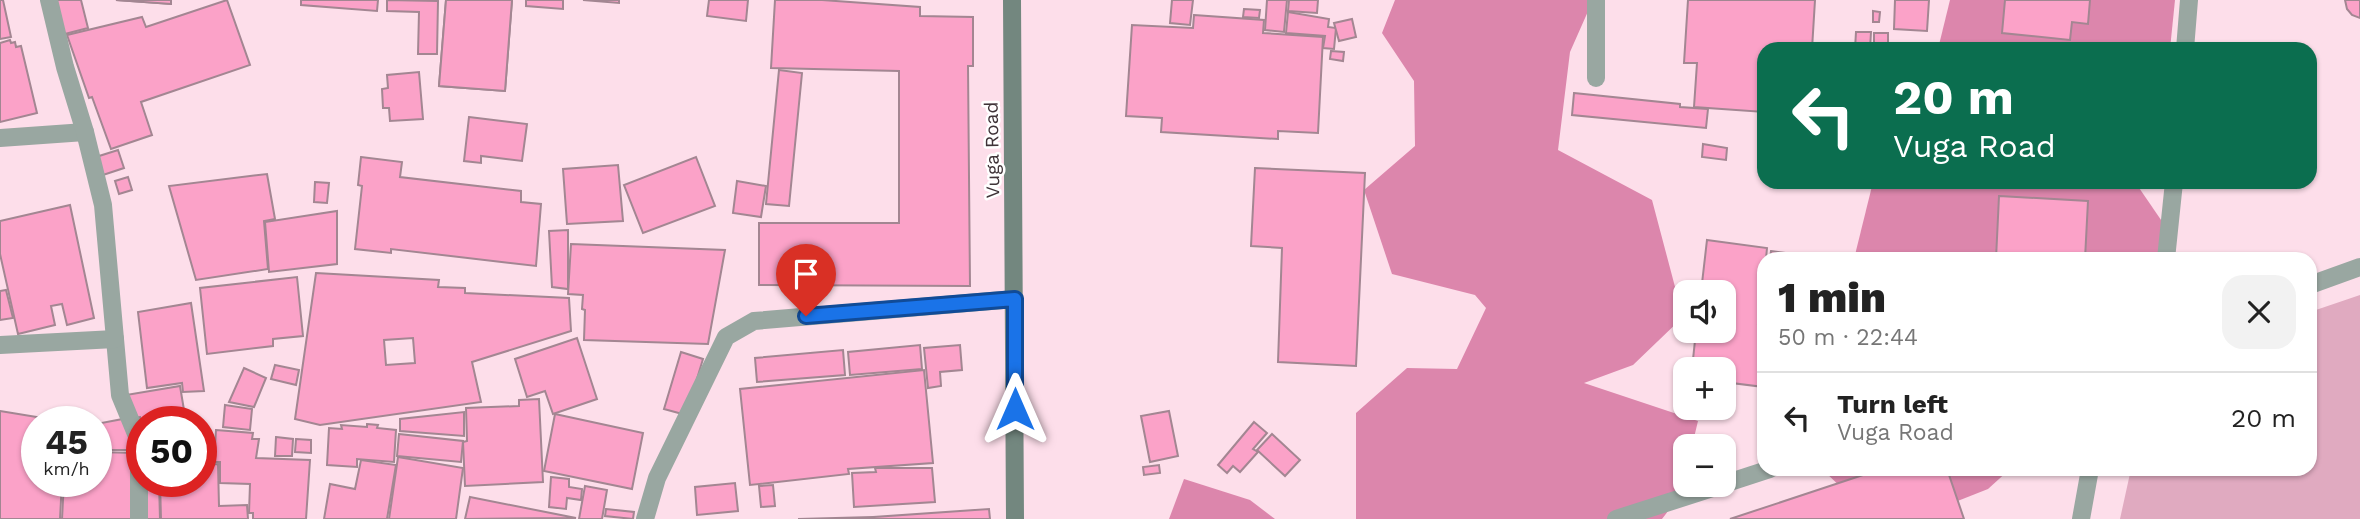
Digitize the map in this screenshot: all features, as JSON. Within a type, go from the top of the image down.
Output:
[{"type":"main road","name":"Vuga Road","points":[[1012,0],[1015,519]]},
{"type":"street","points":[[49,0],[103,205],[120,395],[139,441],[139,519]]},
{"type":"street","points":[[1596,0],[1596,78]]},
{"type":"street","points":[[2186,42],[2189,0]]},
{"type":"street","points":[[0,138],[85,132]]},
{"type":"street","points":[[2167,252],[2173,189]]},
{"type":"street","points":[[2317,282],[2360,267]]},
{"type":"street","points":[[645,519],[657,478],[726,337],[754,321],[1015,299]]},
{"type":"street","points":[[0,345],[115,339]]},
{"type":"street","points":[[1736,480],[1757,473]]},
{"type":"street","points":[[2081,519],[2089,476]]},
{"type":"street","points":[[1616,519],[1683,497]]},
{"type":"shaded area","points":[[1395,0],[1593,0],[1570,52],[1558,150],[1652,200],[1673,280],[1673,327],[1633,365],[1584,383],[1673,413],[1673,420],[1698,421],[1695,434],[1673,434],[1673,497],[1676,497],[1662,519],[1356,519],[1356,413],[1407,368],[1457,369],[1486,308],[1475,295],[1392,274],[1364,190],[1415,146],[1414,81],[1382,33]]},
{"type":"shaded area","points":[[1950,0],[2175,0],[2171,42],[1940,42]]},
{"type":"shaded area","points":[[1871,189],[2140,189],[2170,233],[2161,252],[1856,252]]},
{"type":"shaded area","points":[[2360,295],[2360,519],[2120,519],[2129,476],[2317,476],[2317,310]]},
{"type":"shaded area","points":[[1829,476],[2002,476],[1988,489],[1912,519],[1874,519]]},
{"type":"shaded area","points":[[1184,479],[1250,500],[1275,519],[1169,519]]},
{"type":"building","points":[[0,0],[3,0],[11,37],[0,39]]},
{"type":"building","points":[[56,0],[81,0],[88,28],[61,35]]},
{"type":"building","points":[[116,0],[171,0],[171,4]]},
{"type":"building","points":[[116,0],[171,0],[171,4]]},
{"type":"building","points":[[227,0],[250,65],[141,102],[152,135],[111,149],[92,97],[89,98],[67,35],[142,17],[146,27]]},
{"type":"building","points":[[301,0],[378,0],[377,11],[301,5]]},
{"type":"building","points":[[387,0],[438,1],[437,54],[418,54],[419,12],[387,11]]},
{"type":"building","points":[[446,0],[512,0],[505,91],[439,86]]},
{"type":"building","points":[[446,0],[512,0],[505,91],[439,86]]},
{"type":"building","points":[[526,0],[563,0],[563,9],[526,6]]},
{"type":"building","points":[[583,0],[619,0],[619,3]]},
{"type":"building","points":[[709,0],[748,0],[746,21],[707,16]]},
{"type":"building","points":[[775,0],[822,0],[920,7],[920,16],[973,17],[973,66],[968,66],[970,286],[759,285],[759,223],[899,223],[899,71],[771,68]]},
{"type":"building","points":[[1172,0],[1193,0],[1190,25],[1170,23]]},
{"type":"building","points":[[1267,0],[1287,0],[1284,32],[1265,30]]},
{"type":"building","points":[[1289,0],[1318,0],[1317,13],[1288,11]]},
{"type":"building","points":[[1688,0],[1815,0],[1812,42],[1757,42],[1757,112],[1694,107],[1697,63],[1684,63]]},
{"type":"building","points":[[1895,0],[1929,0],[1927,31],[1894,29]]},
{"type":"building","points":[[2005,0],[2090,0],[2088,24],[2072,22],[2070,40],[2002,33]]},
{"type":"building","points":[[2345,0],[2360,0],[2360,18],[2347,9]]},
{"type":"building","points":[[1244,9],[1260,10],[1259,18],[1243,17]]},
{"type":"building","points":[[1873,11],[1880,12],[1879,22],[1873,22]]},
{"type":"building","points":[[1288,12],[1329,19],[1328,27],[1336,28],[1334,49],[1323,48],[1325,36],[1286,33]]},
{"type":"building","points":[[1194,15],[1264,20],[1263,33],[1323,37],[1318,133],[1278,131],[1278,139],[1161,132],[1162,118],[1126,116],[1132,25],[1193,28]]},
{"type":"building","points":[[1352,19],[1356,37],[1339,41],[1334,23]]},
{"type":"building","points":[[1856,32],[1871,32],[1870,42],[1855,42]]},
{"type":"building","points":[[1874,33],[1888,33],[1888,42],[1874,42]]},
{"type":"building","points":[[10,40],[11,43],[15,42],[16,47],[21,46],[37,113],[0,122],[0,43]]},
{"type":"building","points":[[1331,51],[1344,52],[1343,61],[1330,59]]},
{"type":"building","points":[[779,70],[802,73],[789,206],[766,204]]},
{"type":"building","points":[[419,72],[423,119],[390,121],[389,108],[383,108],[382,89],[388,88],[387,75]]},
{"type":"building","points":[[1574,93],[1708,109],[1706,128],[1572,115]]},
{"type":"building","points":[[469,117],[527,124],[522,161],[481,156],[481,163],[464,161]]},
{"type":"building","points":[[1703,144],[1727,148],[1726,160],[1702,157]]},
{"type":"building","points":[[118,150],[124,168],[103,175],[96,157]]},
{"type":"building","points":[[361,157],[402,162],[400,177],[521,191],[521,202],[541,204],[536,266],[391,249],[391,253],[355,249],[362,186],[358,185]]},
{"type":"building","points":[[696,157],[715,206],[643,233],[624,185]]},
{"type":"building","points":[[618,165],[623,221],[567,224],[563,169]]},
{"type":"building","points":[[1255,168],[1365,173],[1356,366],[1278,362],[1282,248],[1251,246]]},
{"type":"building","points":[[267,174],[275,219],[264,221],[268,269],[196,280],[169,186]]},
{"type":"building","points":[[128,177],[132,190],[119,194],[115,181]]},
{"type":"building","points":[[737,181],[766,186],[761,217],[733,213]]},
{"type":"building","points":[[315,182],[329,183],[327,203],[314,202]]},
{"type":"building","points":[[1999,196],[2088,201],[2085,252],[1996,252]]},
{"type":"building","points":[[70,205],[94,318],[67,325],[62,304],[51,306],[55,325],[18,334],[0,254],[0,221]]},
{"type":"building","points":[[337,211],[337,264],[269,272],[265,222]]},
{"type":"building","points":[[568,230],[568,289],[552,287],[549,231]]},
{"type":"building","points":[[1707,240],[1767,248],[1767,252],[1757,252],[1757,386],[1736,384],[1736,357],[1693,357],[1695,343],[1736,343],[1736,280],[1702,280]]},
{"type":"building","points":[[571,244],[725,250],[708,344],[584,340],[583,295],[568,294]]},
{"type":"building","points":[[316,273],[439,280],[438,287],[465,288],[465,293],[569,298],[571,331],[472,362],[481,402],[320,425],[295,419]],"holes":[[[413,338],[415,363],[386,365],[384,340]]]},
{"type":"building","points":[[297,277],[303,336],[273,339],[273,346],[207,354],[200,288]]},
{"type":"building","points":[[6,290],[13,318],[0,320],[0,291]]},
{"type":"building","points":[[191,303],[204,391],[183,392],[182,383],[147,388],[138,312]]},
{"type":"building","points":[[577,338],[597,399],[553,414],[545,391],[527,397],[515,359]]},
{"type":"building","points":[[920,345],[922,369],[850,375],[848,352]]},
{"type":"building","points":[[960,345],[962,370],[940,372],[941,386],[928,388],[924,348]]},
{"type":"building","points":[[843,350],[845,375],[757,382],[755,358]]},
{"type":"building","points":[[681,352],[703,359],[686,415],[664,409]]},
{"type":"building","points":[[275,365],[299,370],[296,385],[271,379]]},
{"type":"building","points":[[244,368],[266,378],[254,407],[229,402]]},
{"type":"building","points":[[924,370],[933,463],[848,469],[849,474],[750,485],[740,389]]},
{"type":"building","points":[[180,386],[183,406],[128,406],[126,395]]},
{"type":"building","points":[[539,399],[543,482],[465,486],[463,442],[467,441],[466,408],[519,406],[519,400]]},
{"type":"building","points":[[225,405],[252,409],[250,430],[223,427]]},
{"type":"building","points":[[0,411],[21,414],[21,497],[61,497],[60,519],[0,519]]},
{"type":"building","points":[[1169,411],[1178,456],[1150,462],[1141,416]]},
{"type":"building","points":[[464,412],[464,436],[400,431],[400,419]]},
{"type":"building","points":[[555,414],[643,433],[632,489],[544,471]]},
{"type":"building","points":[[126,418],[126,450],[112,450],[112,421]]},
{"type":"building","points":[[1254,422],[1267,433],[1253,449],[1258,452],[1240,472],[1233,466],[1227,473],[1218,465]]},
{"type":"building","points":[[367,424],[396,430],[394,462],[357,459],[357,467],[327,465],[329,428],[342,429],[341,425],[367,427]]},
{"type":"building","points":[[217,430],[253,433],[252,439],[259,439],[256,458],[310,460],[306,519],[253,519],[253,513],[249,513],[250,484],[220,483],[220,462],[217,462]]},
{"type":"building","points":[[399,434],[463,441],[461,462],[397,456]]},
{"type":"building","points":[[1272,434],[1300,460],[1285,476],[1257,450]]},
{"type":"building","points":[[276,437],[293,439],[292,456],[275,456]]},
{"type":"building","points":[[296,439],[311,440],[311,453],[295,452]]},
{"type":"building","points":[[112,452],[126,453],[126,497],[136,497],[136,519],[62,519],[63,497],[112,497]]},
{"type":"building","points":[[398,457],[463,468],[456,519],[389,519]]},
{"type":"building","points":[[361,460],[396,465],[387,519],[324,519],[330,484],[355,489]]},
{"type":"building","points":[[217,464],[219,506],[247,505],[248,519],[161,519],[160,497],[217,497]]},
{"type":"building","points":[[1159,465],[1160,473],[1144,475],[1143,467]]},
{"type":"building","points":[[875,468],[932,468],[935,502],[854,507],[852,473],[876,472]]},
{"type":"building","points":[[1860,476],[1949,476],[1964,519],[1730,519]]},
{"type":"building","points":[[551,477],[569,479],[569,487],[582,489],[581,500],[567,498],[566,509],[549,507]]},
{"type":"building","points":[[735,483],[738,511],[697,515],[695,487]]},
{"type":"building","points":[[773,485],[775,506],[761,507],[759,486]]},
{"type":"building","points":[[585,486],[607,490],[602,519],[579,519]]},
{"type":"building","points":[[141,497],[159,497],[160,519],[140,519]]},
{"type":"building","points":[[470,497],[576,518],[465,519]]},
{"type":"building","points":[[606,509],[634,512],[633,519],[605,516]]},
{"type":"building","points":[[989,509],[990,519],[874,519],[874,517]]},
{"type":"building","points":[[872,517],[872,519],[798,519]]},
{"type":"route","points":[[806,316],[1015,299],[1015,409]]}]
